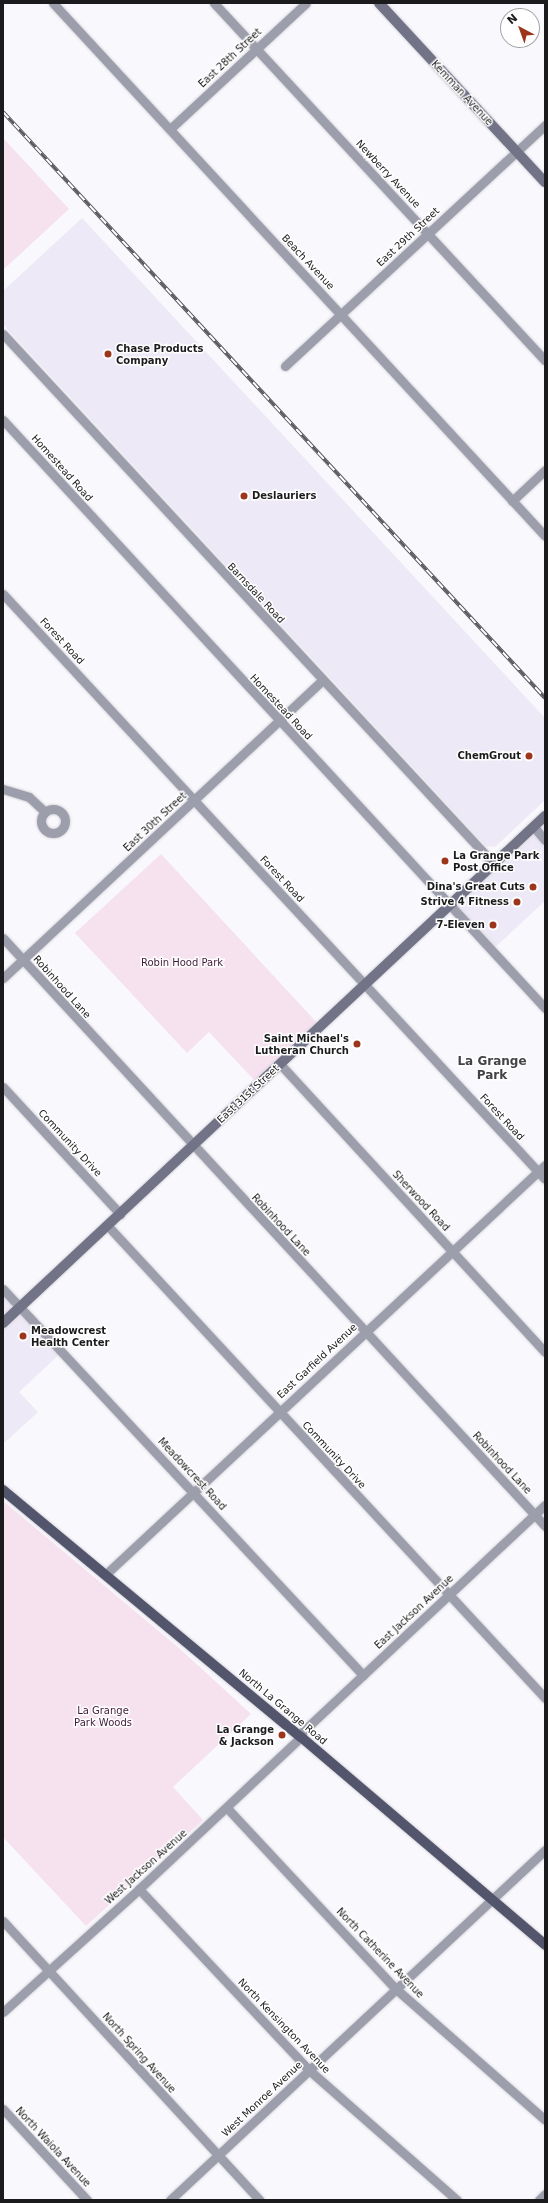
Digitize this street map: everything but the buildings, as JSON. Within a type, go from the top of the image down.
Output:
[{"type":"main road","name":"Kemman Avenue","points":[[379,3],[545,182]]},
{"type":"main road","name":"East 31st Street","points":[[3,1323],[545,816]]},
{"type":"main road","name":"North La Grange Road","points":[[3,1490],[300,1736],[545,1945]]},
{"type":"street","name":"Beach Avenue","points":[[53,3],[545,536]]},
{"type":"street","name":"Newberry Avenue","points":[[214,3],[545,360]]},
{"type":"street","name":"East 28th Street","points":[[170,129],[306,3]]},
{"type":"street","name":"East 29th Street","points":[[285,366],[342,315],[545,125]]},
{"type":"street","name":"Barnsdale Road","points":[[3,334],[322,681],[494,864]]},
{"type":"street","name":"Homestead Road","points":[[3,420],[545,1008]]},
{"type":"street","points":[[512,501],[545,470]]},
{"type":"street","name":"Forest Road","points":[[3,594],[545,1179]]},
{"type":"street","name":"East 30th Street","points":[[3,978],[322,681]]},
{"type":"street","points":[[3,789],[29,797],[45,812]]},
{"type":"street","points":[[534,827],[545,840]]},
{"type":"street","name":"Robinhood Lane","points":[[3,938],[545,1526]]},
{"type":"street","name":"Sherwood Road","points":[[280,1064],[545,1352]]},
{"type":"street","name":"Community Drive","points":[[3,1087],[120,1214]]},
{"type":"street","name":"East Garfield Avenue","points":[[106,1574],[279,1411],[545,1165]]},
{"type":"street","name":"Community Drive","points":[[107,1225],[545,1698]]},
{"type":"street","name":"Meadowcrest Road","points":[[3,1289],[194,1492],[363,1675]]},
{"type":"street","name":"East Jackson Avenue","points":[[300,1736],[545,1505]]},
{"type":"street","name":"West Jackson Avenue","points":[[3,2012],[227,1808],[300,1736]]},
{"type":"street","name":"North Catherine Avenue","points":[[227,1808],[396,1989],[545,2120]]},
{"type":"street","name":"West Monroe Avenue","points":[[170,2200],[545,1850]]},
{"type":"street","name":"North Kensington Avenue","points":[[139,1889],[309,2070],[457,2200]]},
{"type":"street","name":"North Spring Avenue","points":[[3,1921],[260,2200]]},
{"type":"street","name":"North Waiola Avenue","points":[[3,2109],[87,2200]]},
{"type":"street","points":[[539,2200],[545,2194]]},
{"type":"shaded area","points":[[82,218],[545,718],[545,800],[495,847],[486,846],[3,324],[3,291]]},
{"type":"shaded area","points":[[545,822],[545,901],[489,953],[451,910]]},
{"type":"shaded area","points":[[3,1285],[20,1303],[3,1319]]},
{"type":"shaded area","points":[[23,1308],[63,1351],[19,1392],[38,1412],[3,1444],[3,1327]]},
{"type":"green space","points":[[3,138],[69,209],[3,270]]},
{"type":"green space","name":"Robin Hood Park","points":[[161,854],[319,1025],[256,1082],[209,1032],[187,1053],[75,933]]},
{"type":"green space","name":"La Grange Park Woods","points":[[3,1501],[179,1648],[251,1714],[173,1787],[203,1820],[86,1926],[3,1837]]},
{"type":"railway","points":[[3,112],[545,698]]},
{"type":"place","name":"Chase Products Company","points":[[108,354]]},
{"type":"place","name":"Deslauriers","points":[[244,496]]},
{"type":"place","name":"ChemGrout","points":[[529,756]]},
{"type":"place","name":"La Grange Park Post Office","points":[[445,861]]},
{"type":"place","name":"Dina's Great Cuts","points":[[533,887]]},
{"type":"place","name":"Strive 4 Fitness","points":[[517,902]]},
{"type":"place","name":"7-Eleven","points":[[493,925]]},
{"type":"place","name":"Saint Michael's Lutheran Church","points":[[357,1044]]},
{"type":"place","name":"Meadowcrest Health Center","points":[[23,1336]]},
{"type":"place","name":"La Grange & Jackson","points":[[282,1735]]},
{"type":"district","name":"La Grange Park","points":[[492,1069]]}]
